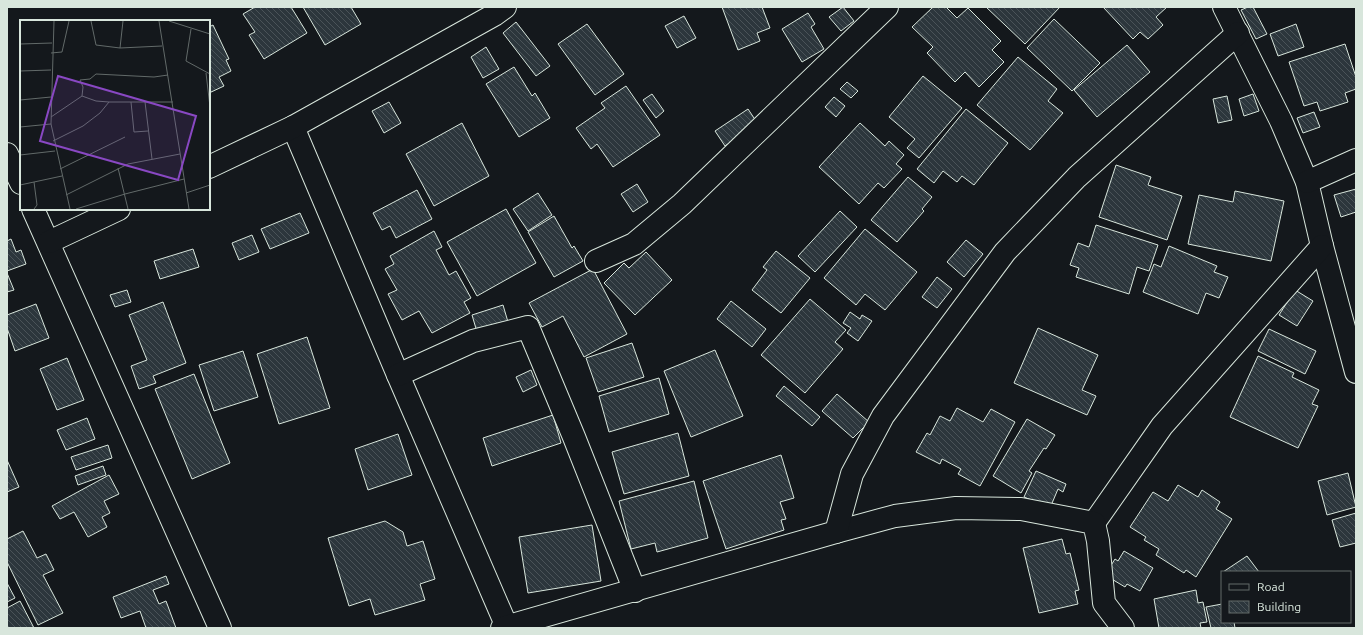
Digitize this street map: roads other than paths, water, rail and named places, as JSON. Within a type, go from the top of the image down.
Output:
[{"type":"street","points":[[210,167],[293,127],[494,15],[505,7]]},
{"type":"street","points":[[596,261],[634,244],[682,204],[887,7]]},
{"type":"street","points":[[1224,7],[1281,120],[1307,182],[1322,246],[1356,372]]},
{"type":"street","points":[[836,532],[852,474],[883,416],[1006,252],[1077,177],[1238,34]]},
{"type":"street","points":[[293,127],[504,627],[895,516],[956,508],[1021,509],[1094,523]]},
{"type":"street","points":[[7,154],[20,182]]},
{"type":"street","points":[[1307,182],[1356,160]]},
{"type":"street","points":[[33,210],[220,628]]},
{"type":"street","points":[[49,242],[117,210]]},
{"type":"street","points":[[1123,628],[1104,603],[1098,541],[1094,523],[1162,426],[1322,246]]},
{"type":"street","points":[[398,375],[472,341],[528,327],[574,437],[635,591]]}]
